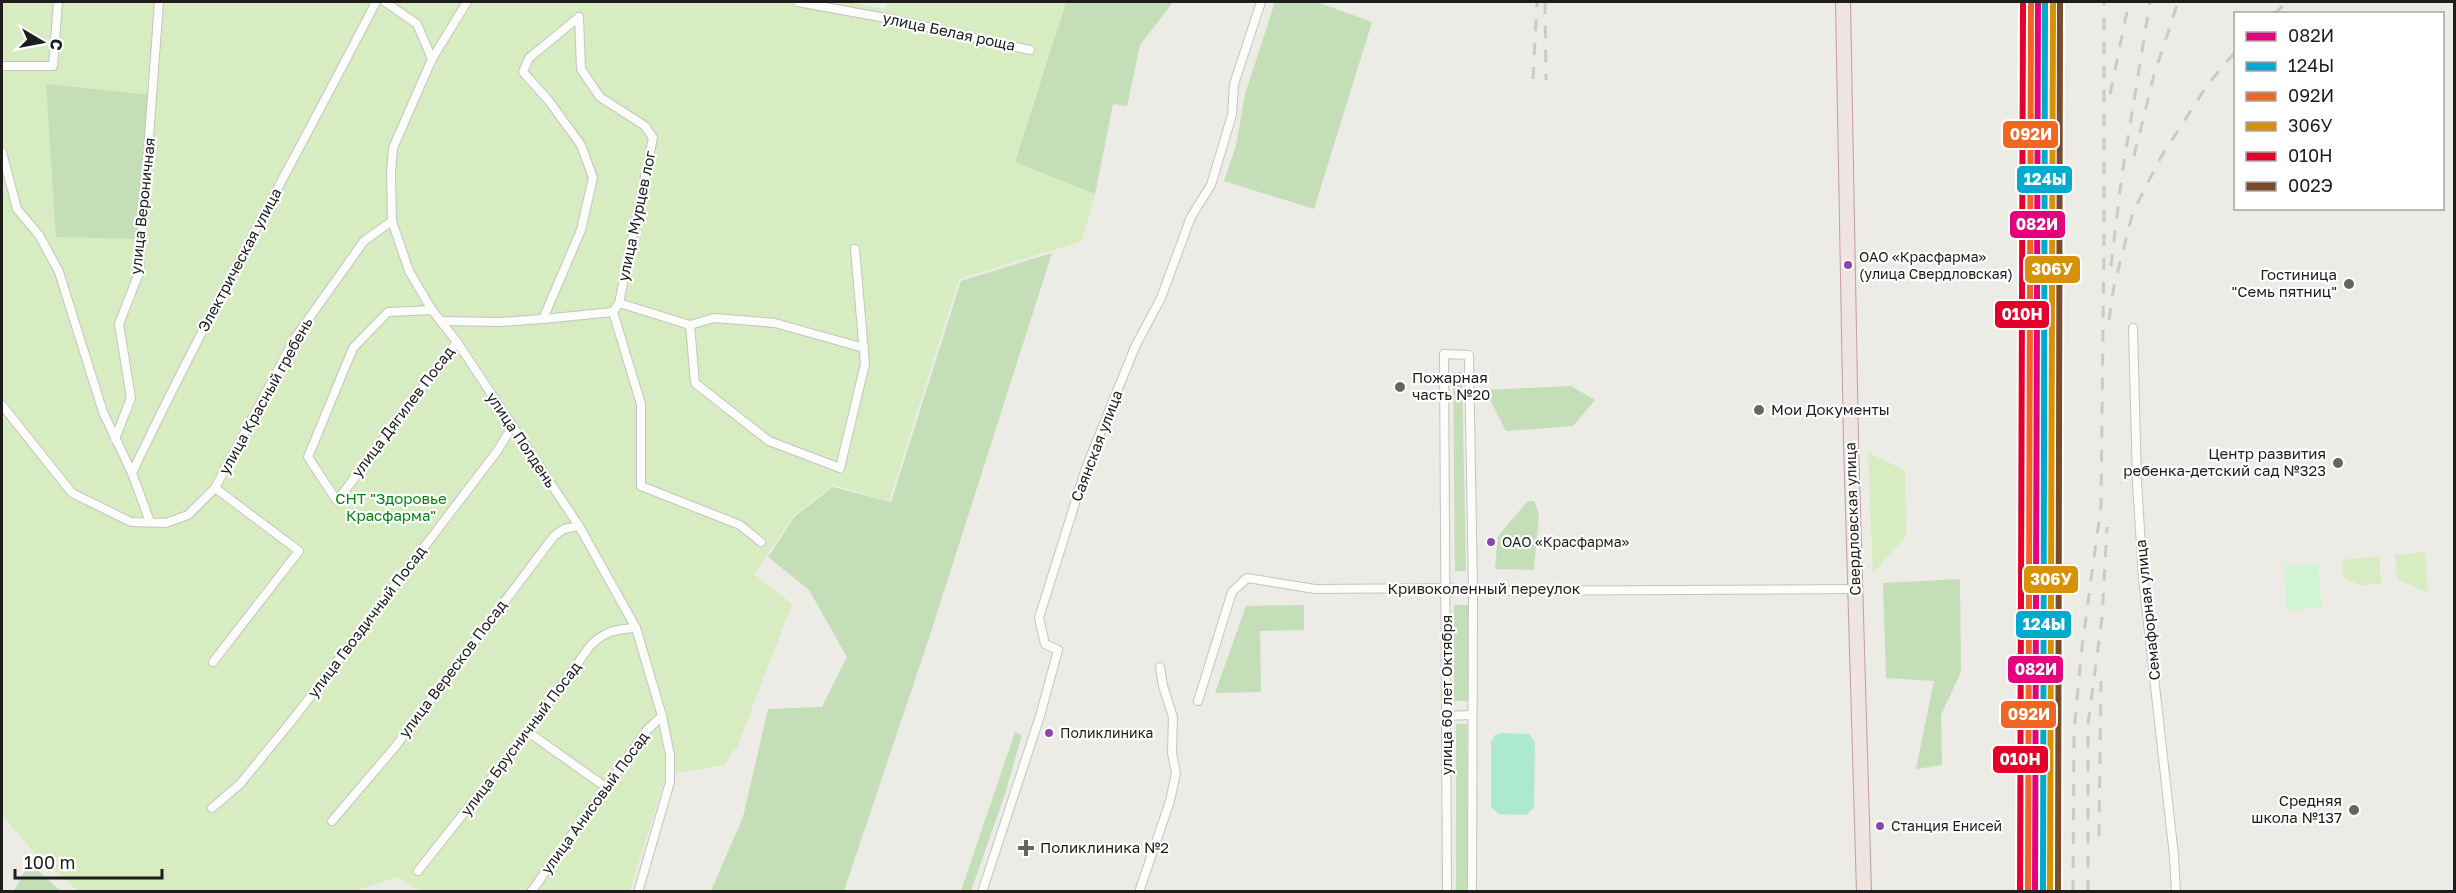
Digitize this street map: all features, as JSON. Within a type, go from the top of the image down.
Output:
[{"type":"highway","name":"Свердловская улица","points":[[1843,2],[1855,589],[1864,891]]},
{"type":"street","points":[[2,66],[53,66],[58,2]]},
{"type":"street","name":"улица Вероничная","points":[[115,439],[131,398],[119,324],[139,273],[159,2]]},
{"type":"street","name":"Электрическая улица","points":[[132,473],[170,392],[251,235],[291,165],[376,2]]},
{"type":"street","points":[[385,2],[417,24],[432,59]]},
{"type":"street","name":"улица Полдень","points":[[467,2],[432,59],[393,148],[392,221],[409,271],[432,310],[457,342],[579,526],[636,628],[662,716],[670,755],[670,782],[638,891]]},
{"type":"street","name":"улица Белая роща","points":[[798,2],[891,19],[1030,50]]},
{"type":"street","name":"Саянская улица","points":[[982,891],[1040,716],[1058,650],[1045,644],[1039,618],[1079,490],[1135,347],[1161,298],[1191,217],[1211,185],[1232,115],[1234,84],[1261,2]]},
{"type":"street","name":"улица Мурцев лог","points":[[543,318],[581,230],[593,178],[581,145],[549,101],[523,72],[529,58],[579,17],[581,69],[600,97],[645,126],[653,138],[620,303]]},
{"type":"street","points":[[2,152],[17,209],[39,235],[59,272],[104,412],[132,473],[150,522]]},
{"type":"street","name":"улица Красный гребень","points":[[2,405],[72,493],[132,522],[166,523],[188,515],[215,488],[295,338],[364,241],[392,221]]},
{"type":"street","points":[[690,325],[695,383],[769,441],[840,468],[865,364],[855,249]]},
{"type":"street","points":[[441,321],[499,322],[613,312],[620,303],[690,325],[714,318],[775,323],[864,348]]},
{"type":"street","name":"улица Дягилев Посад","points":[[432,310],[388,312],[353,348],[308,457],[337,501],[457,342]]},
{"type":"street","points":[[613,312],[641,404],[641,486],[740,525],[761,542]]},
{"type":"street","name":"Семафорная улица","points":[[2133,328],[2137,482],[2143,578],[2176,891]]},
{"type":"street","name":"улица 60 лет Октября","points":[[1447,891],[1444,354],[1469,355],[1473,590],[1472,891]]},
{"type":"street","name":"улица Гвоздичный Посад","points":[[212,808],[240,784],[294,718],[498,450],[512,427]]},
{"type":"street","points":[[213,662],[299,551],[215,488]]},
{"type":"street","name":"улица Вересков Посад","points":[[332,821],[395,747],[554,536],[564,529],[579,526]]},
{"type":"street","name":"Кривоколенный переулок","points":[[1198,700],[1232,592],[1247,578],[1315,589],[1855,589]]},
{"type":"street","name":"улица Брусничный Посад","points":[[418,871],[528,732],[590,646],[603,633],[614,629],[636,628]]},
{"type":"street","points":[[1139,891],[1170,801],[1176,773],[1172,753],[1173,717],[1163,686],[1160,667]]},
{"type":"street","points":[[1446,716],[1472,715]]},
{"type":"street","name":"улица Анисовый Посад","points":[[531,891],[647,730],[662,716]]},
{"type":"street","points":[[528,732],[607,788]]},
{"type":"green space","name":"СНТ \"Здоровье Красфарма\"","points":[[2,2],[846,2],[886,9],[888,2],[1066,2],[1015,161],[1095,194],[1082,241],[959,279],[889,501],[834,485],[795,514],[754,574],[792,604],[738,745],[724,765],[666,775],[630,891],[420,891],[398,877],[351,892],[78,891],[37,855],[2,816]]},
{"type":"green space","points":[[1066,2],[1173,2],[1140,45],[1127,106],[1113,104],[1095,194],[1015,162]]},
{"type":"green space","points":[[1275,2],[1317,2],[1372,22],[1314,209],[1224,181],[1236,146],[1245,94]]},
{"type":"green space","points":[[46,84],[150,95],[137,239],[56,237]]},
{"type":"green space","points":[[1052,253],[931,632],[844,891],[711,891],[743,817],[768,709],[822,707],[847,657],[809,590],[768,557],[795,516],[833,487],[891,502],[961,281]]},
{"type":"green space","points":[[1453,372],[1462,372],[1466,571],[1455,571]]},
{"type":"green space","points":[[1571,386],[1595,400],[1573,426],[1506,431],[1485,390]]},
{"type":"green space","points":[[1868,453],[1905,470],[1906,536],[1873,573]]},
{"type":"green space","points":[[1528,501],[1534,501],[1539,513],[1534,570],[1495,569],[1498,536]]},
{"type":"green space","points":[[2425,552],[2428,592],[2397,580],[2395,555]]},
{"type":"green space","points":[[2379,556],[2381,584],[2359,585],[2344,577],[2342,560]]},
{"type":"green space","points":[[2318,564],[2322,608],[2287,610],[2284,566]]},
{"type":"green space","points":[[1960,579],[1961,672],[1941,715],[1942,765],[1916,769],[1934,681],[1886,678],[1883,583]]},
{"type":"green space","points":[[1304,605],[1304,630],[1260,631],[1261,692],[1215,693],[1246,606]]},
{"type":"green space","points":[[1454,605],[1469,605],[1469,701],[1454,701]]},
{"type":"green space","points":[[1456,724],[1467,724],[1468,891],[1456,891]]},
{"type":"green space","points":[[1015,732],[1022,735],[1005,794],[971,891],[961,891]]},
{"type":"green space","points":[[1529,734],[1535,742],[1534,808],[1526,815],[1499,814],[1491,807],[1491,742],[1495,735]]},
{"type":"green space","points":[[29,863],[61,891],[14,891]]},
{"type":"railway","points":[[1533,79],[1537,2]]},
{"type":"railway","points":[[1545,2],[1546,80]]},
{"type":"railway","points":[[2053,391],[2057,2]]},
{"type":"railway","points":[[2073,892],[2074,731],[2082,647],[2101,506],[2104,2]]},
{"type":"railway","points":[[2110,94],[2129,2]]},
{"type":"railway","points":[[2111,266],[2122,174],[2150,2]]},
{"type":"railway","points":[[2134,156],[2154,75],[2178,2]]},
{"type":"railway","points":[[2276,12],[2287,2]]},
{"type":"railway","points":[[2109,320],[2114,286],[2133,212],[2161,157],[2208,84],[2234,53]]},
{"type":"railway","points":[[2031,134],[2039,203]]},
{"type":"railway","points":[[2027,892],[2030,193]]},
{"type":"railway","points":[[2060,491],[2061,380]]},
{"type":"railway","points":[[2088,892],[2088,724],[2102,618],[2107,527]]},
{"type":"railway","points":[[2099,836],[2101,681]]},
{"type":"transit line","name":"010Н","points":[[2020,892],[2023,2]]},
{"type":"transit line","name":"092И","points":[[2028,892],[2031,2]]},
{"type":"transit line","name":"082И","points":[[2035,892],[2038,2]]},
{"type":"transit line","name":"124Ы","points":[[2043,892],[2045,2]]},
{"type":"transit line","name":"306У","points":[[2050,892],[2053,2]]},
{"type":"transit line","name":"002Э","points":[[2058,892],[2060,2]]},
{"type":"place","name":"ОАО «Красфарма» (улица Свердловская)","points":[[1848,265]]},
{"type":"place","name":"Гостиница \"Семь пятниц\"","points":[[2349,284]]},
{"type":"place","name":"Пожарная часть №20","points":[[1400,387]]},
{"type":"place","name":"Мои Документы","points":[[1759,410]]},
{"type":"place","name":"Центр развития ребенка-детский сад №323","points":[[2338,463]]},
{"type":"place","name":"ОАО «Красфарма»","points":[[1491,542]]},
{"type":"place","name":"Поликлиника","points":[[1049,733]]},
{"type":"place","name":"Средняя школа №137","points":[[2354,810]]},
{"type":"place","name":"Станция Енисей","points":[[1880,826]]},
{"type":"place","name":"Поликлиника №2","points":[[1026,848]]}]
